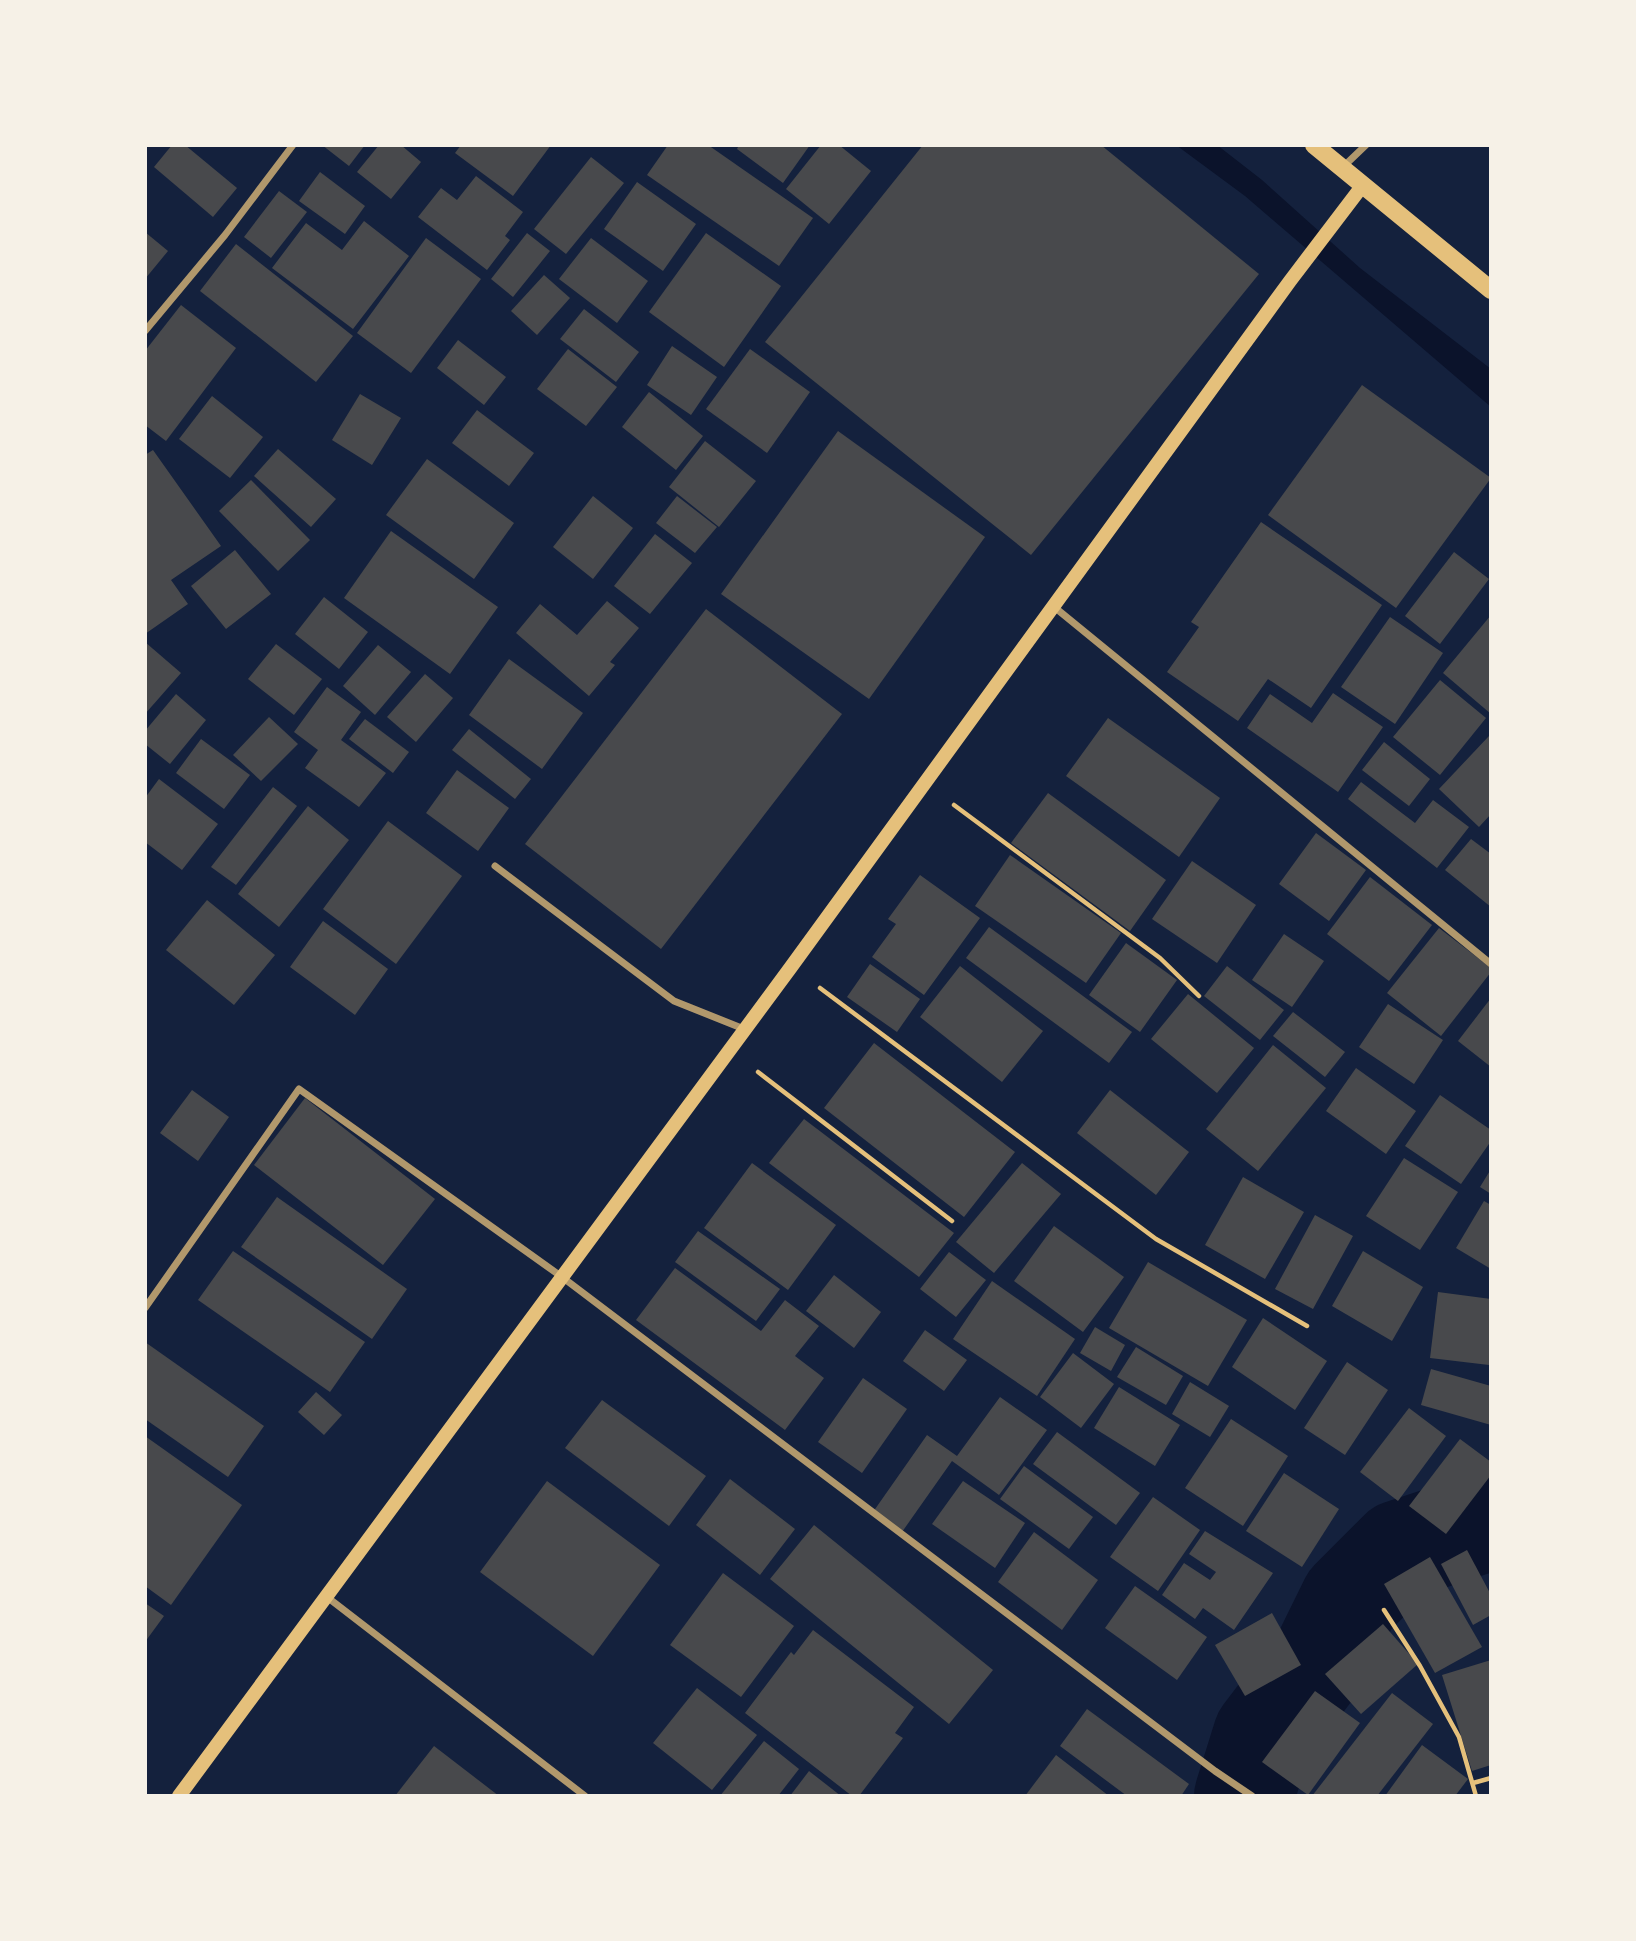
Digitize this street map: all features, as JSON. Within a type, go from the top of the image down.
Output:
[{"type":"main road","points":[[1314,145],[1491,290]]},
{"type":"main road","points":[[179,1796],[791,967],[1290,281],[1363,185]]},
{"type":"street","points":[[145,331],[225,235],[292,145]]},
{"type":"street","points":[[1342,168],[1366,145]]},
{"type":"street","points":[[1054,606],[1491,964]]},
{"type":"street","points":[[495,866],[674,1001],[745,1029]]},
{"type":"street","points":[[145,1308],[299,1089],[562,1277],[1215,1771],[1252,1796]]},
{"type":"street","points":[[327,1597],[585,1796]]},
{"type":"path","points":[[925,783],[1160,958],[1199,996]]},
{"type":"path","points":[[791,967],[1156,1238],[1307,1326]]},
{"type":"path","points":[[729,1051],[952,1221]]},
{"type":"path","points":[[1384,1610],[1420,1666],[1459,1737],[1476,1796]]},
{"type":"path","points":[[1473,1783],[1491,1778]]},
{"type":"water","points":[[1176,145],[1217,145],[1262,180],[1360,268],[1491,369],[1491,407],[1245,196]]},
{"type":"building","points":[[172,145],[185,145],[237,188],[213,217],[154,167]]},
{"type":"building","points":[[322,145],[365,145],[349,166]]},
{"type":"building","points":[[379,145],[401,145],[421,162],[391,199],[357,172]]},
{"type":"building","points":[[461,145],[551,145],[513,196],[455,153]]},
{"type":"building","points":[[668,145],[708,145],[813,218],[779,266],[647,175]]},
{"type":"building","points":[[739,145],[810,145],[783,183],[737,149]]},
{"type":"building","points":[[821,145],[839,145],[871,171],[829,224],[786,189]]},
{"type":"building","points":[[923,145],[1101,145],[1259,274],[1031,555],[765,342]]},
{"type":"building","points":[[591,157],[624,183],[566,254],[534,229]]},
{"type":"building","points":[[320,172],[365,206],[345,234],[299,201]]},
{"type":"building","points":[[476,176],[523,212],[505,236],[510,240],[487,270],[418,217],[441,188],[457,200]]},
{"type":"building","points":[[637,182],[696,224],[663,271],[604,229]]},
{"type":"building","points":[[279,191],[307,212],[271,258],[244,237]]},
{"type":"building","points":[[364,221],[409,256],[353,329],[272,268],[306,223],[342,250]]},
{"type":"building","points":[[145,232],[168,251],[145,279]]},
{"type":"building","points":[[527,233],[550,251],[513,297],[491,279]]},
{"type":"building","points":[[706,233],[781,286],[724,367],[649,312]]},
{"type":"building","points":[[426,238],[481,279],[411,373],[357,333]]},
{"type":"building","points":[[591,238],[648,281],[617,323],[559,279]]},
{"type":"building","points":[[236,244],[353,336],[316,382],[200,291]]},
{"type":"building","points":[[544,275],[570,298],[537,335],[511,311]]},
{"type":"building","points":[[181,305],[236,348],[166,441],[145,425],[145,351]]},
{"type":"building","points":[[584,309],[639,352],[616,382],[560,339]]},
{"type":"building","points":[[458,340],[506,377],[484,405],[437,368]]},
{"type":"building","points":[[672,346],[717,377],[691,415],[647,385]]},
{"type":"building","points":[[568,349],[617,387],[586,426],[537,389]]},
{"type":"building","points":[[750,349],[810,392],[767,453],[706,409]]},
{"type":"building","points":[[1362,385],[1491,478],[1396,608],[1268,515]]},
{"type":"building","points":[[649,392],[703,436],[676,470],[622,427]]},
{"type":"building","points":[[360,394],[401,418],[372,465],[332,440]]},
{"type":"building","points":[[212,396],[263,437],[230,478],[179,439]]},
{"type":"building","points":[[477,410],[534,453],[509,486],[452,443]]},
{"type":"building","points":[[838,431],[985,537],[869,699],[721,594]]},
{"type":"building","points":[[705,441],[756,481],[719,527],[669,487]]},
{"type":"building","points":[[278,449],[336,499],[311,527],[254,476]]},
{"type":"building","points":[[153,450],[221,546],[171,580],[188,604],[145,634],[145,455]]},
{"type":"building","points":[[427,459],[514,523],[474,579],[386,515]]},
{"type":"building","points":[[251,480],[310,540],[278,571],[219,511]]},
{"type":"building","points":[[593,496],[633,528],[593,579],[553,547]]},
{"type":"building","points":[[677,496],[717,527],[695,553],[656,523]]},
{"type":"building","points":[[1261,522],[1382,605],[1311,708],[1268,679],[1238,721],[1167,672],[1199,627],[1191,622]]},
{"type":"building","points":[[391,531],[498,607],[450,674],[344,598]]},
{"type":"building","points":[[655,534],[692,563],[650,614],[614,586]]},
{"type":"building","points":[[235,550],[271,594],[226,629],[191,586]]},
{"type":"building","points":[[1454,552],[1489,579],[1440,644],[1405,616]]},
{"type":"building","points":[[324,597],[368,632],[339,669],[295,634]]},
{"type":"building","points":[[607,601],[639,628],[610,662],[615,665],[589,696],[516,633],[540,604],[577,635]]},
{"type":"building","points":[[706,609],[842,714],[661,949],[525,844]]},
{"type":"building","points":[[1491,615],[1491,714],[1443,673]]},
{"type":"building","points":[[1390,617],[1443,653],[1395,724],[1341,687]]},
{"type":"building","points":[[145,642],[181,673],[145,714]]},
{"type":"building","points":[[276,644],[322,679],[294,715],[248,679]]},
{"type":"building","points":[[378,645],[411,672],[375,715],[343,686]]},
{"type":"building","points":[[509,659],[583,713],[542,769],[469,715]]},
{"type":"building","points":[[425,674],[453,698],[416,742],[387,717]]},
{"type":"building","points":[[1440,680],[1486,718],[1440,775],[1393,737]]},
{"type":"building","points":[[327,687],[361,712],[341,740],[386,773],[359,807],[305,768],[318,750],[294,732]]},
{"type":"building","points":[[1333,693],[1383,727],[1338,792],[1247,728],[1270,694],[1312,723]]},
{"type":"building","points":[[176,694],[206,720],[170,764],[145,744],[145,731]]},
{"type":"building","points":[[269,717],[298,744],[261,781],[233,755]]},
{"type":"building","points":[[1108,718],[1220,798],[1179,857],[1066,776]]},
{"type":"building","points":[[365,719],[409,752],[393,773],[349,739]]},
{"type":"building","points":[[469,729],[531,779],[515,799],[452,750]]},
{"type":"building","points":[[1489,736],[1491,814],[1479,827],[1439,789]]},
{"type":"building","points":[[201,739],[250,775],[224,809],[176,773]]},
{"type":"building","points":[[1384,742],[1430,779],[1409,806],[1362,770]]},
{"type":"building","points":[[457,770],[509,808],[478,851],[426,813]]},
{"type":"building","points":[[159,779],[218,824],[182,870],[145,842],[145,798]]},
{"type":"building","points":[[1361,782],[1415,823],[1433,800],[1469,827],[1437,868],[1348,799]]},
{"type":"building","points":[[273,787],[297,806],[236,885],[211,867]]},
{"type":"building","points":[[1048,793],[1166,880],[1130,931],[1011,843]]},
{"type":"building","points":[[308,806],[349,840],[279,927],[238,894]]},
{"type":"building","points":[[388,821],[462,876],[396,964],[323,909]]},
{"type":"building","points":[[1316,833],[1366,870],[1329,921],[1279,884]]},
{"type":"building","points":[[1471,839],[1491,854],[1491,907],[1445,870]]},
{"type":"building","points":[[1010,855],[1121,933],[1086,983],[975,906]]},
{"type":"building","points":[[1192,861],[1256,905],[1217,963],[1152,919]]},
{"type":"building","points":[[920,875],[980,918],[924,995],[872,957],[896,924],[888,919]]},
{"type":"building","points":[[1370,877],[1432,925],[1389,981],[1327,934]]},
{"type":"building","points":[[207,900],[275,955],[234,1005],[166,950]]},
{"type":"building","points":[[323,921],[388,969],[355,1015],[290,967]]},
{"type":"building","points":[[989,927],[1132,1032],[1109,1063],[966,958]]},
{"type":"building","points":[[1439,928],[1491,968],[1491,972],[1441,1036],[1387,993]]},
{"type":"building","points":[[1284,934],[1324,961],[1292,1007],[1252,980]]},
{"type":"building","points":[[1126,943],[1177,980],[1140,1032],[1089,995]]},
{"type":"building","points":[[870,964],[920,999],[897,1032],[847,997]]},
{"type":"building","points":[[960,966],[1043,1031],[1002,1082],[920,1017]]},
{"type":"building","points":[[1227,966],[1284,1010],[1260,1040],[1204,996]]},
{"type":"building","points":[[1188,994],[1254,1048],[1217,1093],[1151,1039]]},
{"type":"building","points":[[1491,998],[1491,1067],[1458,1041]]},
{"type":"building","points":[[1388,1004],[1443,1040],[1414,1084],[1359,1047]]},
{"type":"building","points":[[1293,1012],[1345,1052],[1325,1077],[1273,1036]]},
{"type":"building","points":[[874,1043],[1015,1152],[964,1217],[824,1108]]},
{"type":"building","points":[[1273,1045],[1326,1088],[1258,1171],[1206,1129]]},
{"type":"building","points":[[1356,1068],[1416,1111],[1386,1154],[1326,1111]]},
{"type":"building","points":[[192,1090],[229,1117],[198,1161],[160,1133]]},
{"type":"building","points":[[1110,1090],[1189,1152],[1156,1195],[1077,1133]]},
{"type":"building","points":[[1440,1095],[1491,1130],[1491,1141],[1461,1184],[1405,1146]]},
{"type":"building","points":[[305,1098],[435,1199],[383,1265],[254,1165]]},
{"type":"building","points":[[804,1119],[954,1233],[919,1277],[769,1163]]},
{"type":"building","points":[[1404,1158],[1458,1192],[1420,1250],[1366,1216]]},
{"type":"building","points":[[752,1163],[836,1225],[788,1290],[704,1228]]},
{"type":"building","points":[[1022,1163],[1061,1194],[994,1273],[956,1242]]},
{"type":"building","points":[[1491,1169],[1491,1194],[1480,1187]]},
{"type":"building","points":[[1243,1177],[1304,1212],[1265,1279],[1205,1245]]},
{"type":"building","points":[[277,1197],[407,1289],[372,1339],[241,1247]]},
{"type":"building","points":[[1484,1201],[1491,1205],[1491,1269],[1456,1248]]},
{"type":"building","points":[[1315,1215],[1353,1236],[1313,1309],[1275,1289]]},
{"type":"building","points":[[1054,1226],[1124,1277],[1083,1332],[1014,1281]]},
{"type":"building","points":[[698,1231],[780,1289],[756,1321],[675,1262]]},
{"type":"building","points":[[233,1251],[365,1342],[330,1392],[198,1300]]},
{"type":"building","points":[[1363,1251],[1423,1287],[1392,1341],[1332,1306]]},
{"type":"building","points":[[949,1252],[986,1280],[956,1317],[920,1289]]},
{"type":"building","points":[[1148,1262],[1247,1320],[1208,1386],[1109,1328]]},
{"type":"building","points":[[675,1268],[761,1331],[785,1300],[819,1326],[795,1356],[824,1378],[785,1430],[636,1320]]},
{"type":"building","points":[[834,1275],[881,1312],[854,1348],[806,1311]]},
{"type":"building","points":[[992,1281],[1075,1339],[1037,1396],[953,1339]]},
{"type":"building","points":[[1438,1292],[1491,1299],[1489,1365],[1430,1358]]},
{"type":"building","points":[[1263,1318],[1327,1361],[1295,1410],[1232,1367]]},
{"type":"building","points":[[1095,1327],[1125,1345],[1111,1371],[1080,1353]]},
{"type":"building","points":[[925,1330],[967,1360],[944,1391],[903,1361]]},
{"type":"building","points":[[145,1342],[264,1426],[228,1477],[145,1419]]},
{"type":"building","points":[[1136,1347],[1183,1376],[1166,1405],[1117,1377]]},
{"type":"building","points":[[1073,1353],[1114,1384],[1081,1428],[1040,1397]]},
{"type":"building","points":[[1347,1362],[1388,1390],[1345,1455],[1304,1428]]},
{"type":"building","points":[[1431,1369],[1491,1386],[1491,1425],[1421,1405]]},
{"type":"building","points":[[863,1378],[907,1409],[862,1473],[818,1442]]},
{"type":"building","points":[[1190,1382],[1229,1406],[1210,1437],[1172,1414]]},
{"type":"building","points":[[1119,1387],[1180,1425],[1155,1466],[1094,1428]]},
{"type":"building","points":[[316,1392],[342,1415],[324,1435],[298,1412]]},
{"type":"building","points":[[1000,1397],[1047,1430],[999,1495],[952,1461],[902,1532],[873,1512],[927,1435],[957,1456]]},
{"type":"building","points":[[602,1400],[706,1476],[669,1526],[565,1448]]},
{"type":"building","points":[[1409,1408],[1446,1436],[1398,1501],[1360,1472]]},
{"type":"building","points":[[1231,1419],[1288,1456],[1243,1526],[1185,1488]]},
{"type":"building","points":[[1057,1432],[1140,1493],[1116,1525],[1033,1464]]},
{"type":"building","points":[[145,1436],[242,1505],[171,1605],[145,1586]]},
{"type":"building","points":[[1460,1439],[1491,1462],[1491,1475],[1446,1534],[1409,1506]]},
{"type":"building","points":[[1024,1466],[1093,1517],[1069,1549],[1000,1499]]},
{"type":"building","points":[[1284,1473],[1339,1509],[1302,1567],[1246,1531]]},
{"type":"building","points":[[730,1479],[795,1529],[760,1575],[696,1525]]},
{"type":"building","points":[[547,1481],[660,1565],[593,1656],[480,1572]]},
{"type":"building","points":[[963,1481],[1025,1523],[995,1568],[932,1524]]},
{"type":"building","points":[[1153,1497],[1200,1530],[1158,1591],[1110,1557]]},
{"type":"building","points":[[814,1525],[993,1670],[949,1724],[770,1579]]},
{"type":"building","points":[[1205,1531],[1273,1573],[1234,1630],[1203,1608],[1195,1619],[1162,1595],[1184,1563],[1210,1580],[1216,1572],[1189,1554]]},
{"type":"building","points":[[1034,1532],[1098,1580],[1062,1630],[998,1582]]},
{"type":"building","points":[[1467,1550],[1491,1595],[1491,1615],[1473,1625],[1441,1564]]},
{"type":"building","points":[[1430,1557],[1482,1647],[1435,1673],[1384,1584]]},
{"type":"building","points":[[723,1573],[794,1626],[741,1697],[670,1645]]},
{"type":"building","points":[[1135,1586],[1207,1637],[1177,1680],[1105,1628]]},
{"type":"building","points":[[145,1603],[164,1616],[145,1642]]},
{"type":"building","points":[[1272,1613],[1301,1665],[1245,1696],[1215,1645]]},
{"type":"building","points":[[1383,1624],[1418,1664],[1361,1714],[1325,1674]]},
{"type":"building","points":[[813,1630],[914,1707],[895,1733],[903,1738],[859,1796],[852,1796],[745,1713],[791,1652],[794,1655]]},
{"type":"building","points":[[1491,1660],[1491,1765],[1472,1771],[1442,1675]]},
{"type":"building","points":[[697,1688],[757,1735],[712,1790],[653,1743]]},
{"type":"building","points":[[1315,1691],[1360,1723],[1308,1795],[1262,1762]]},
{"type":"building","points":[[1392,1693],[1433,1724],[1377,1796],[1312,1796]]},
{"type":"building","points":[[1087,1709],[1189,1784],[1181,1796],[1127,1796],[1060,1746]]},
{"type":"building","points":[[764,1741],[799,1769],[778,1796],[720,1796]]},
{"type":"building","points":[[1422,1745],[1468,1779],[1455,1796],[1385,1796]]},
{"type":"building","points":[[434,1746],[499,1796],[395,1796]]},
{"type":"building","points":[[1056,1755],[1109,1796],[1025,1796]]},
{"type":"building","points":[[809,1771],[841,1796],[790,1796]]},
{"type":"waterway","points":[[1244,1796],[1263,1735],[1321,1659],[1350,1600],[1400,1550],[1491,1520]]}]
